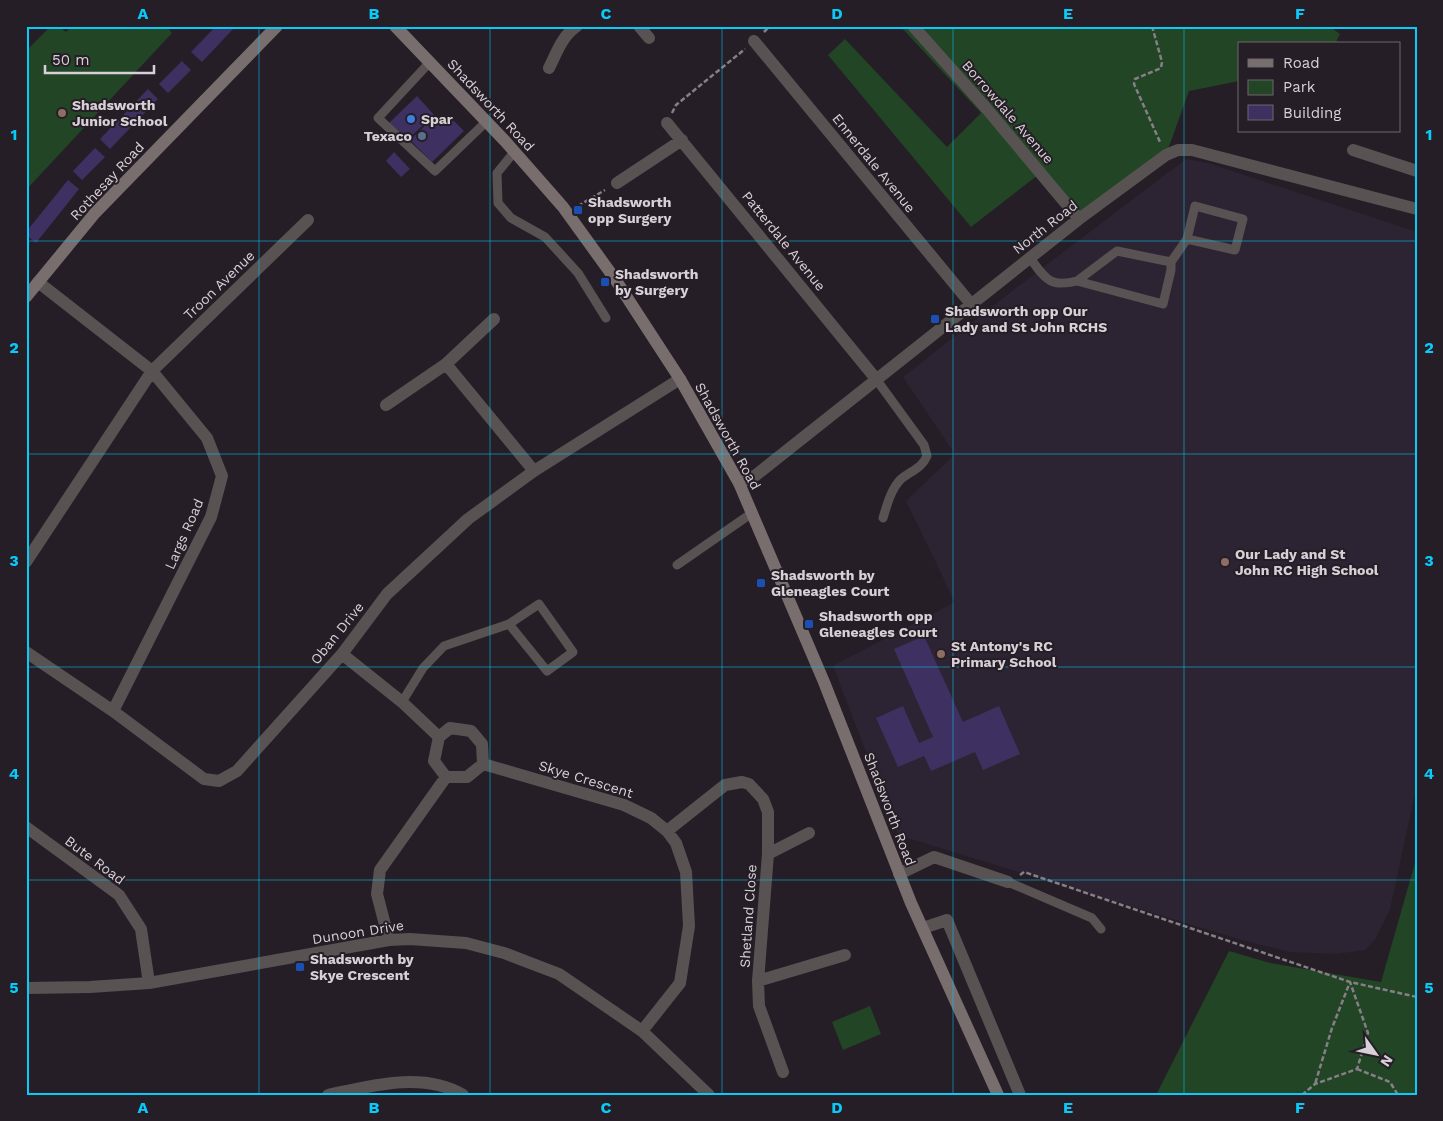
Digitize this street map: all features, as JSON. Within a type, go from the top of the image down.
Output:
[{"type":"main road","name":"Rothesay Road","points":[[26,297],[95,213],[277,26]]},
{"type":"main road","name":"Shadsworth Road","points":[[396,26],[487,121],[563,207],[615,279],[680,379],[739,483],[824,682],[899,874],[998,1095]]},
{"type":"street","points":[[549,68],[561,43],[570,31],[577,26]]},
{"type":"street","points":[[639,26],[649,38]]},
{"type":"street","name":"Borrowdale Avenue","points":[[913,26],[986,108],[1079,219]]},
{"type":"street","name":"Ennerdale Avenue","points":[[754,41],[971,304]]},
{"type":"street","name":"Patterdale Avenue","points":[[666,123],[682,140],[876,379]]},
{"type":"street","points":[[618,183],[682,140]]},
{"type":"street","name":"North Road","points":[[739,483],[756,475],[1079,219],[1166,155],[1178,150],[1192,150],[1417,209]]},
{"type":"street","points":[[1353,150],[1417,171]]},
{"type":"street","name":"Troon Avenue","points":[[152,371],[308,220]]},
{"type":"street","name":"Largs Road","points":[[38,282],[152,371],[207,438],[222,476],[211,517],[113,711]]},
{"type":"street","points":[[386,405],[446,364],[494,320]]},
{"type":"street","points":[[446,364],[534,471]]},
{"type":"street","points":[[26,562],[152,371]]},
{"type":"street","name":"Oban Drive","points":[[26,652],[113,711],[204,780],[220,782],[237,771],[342,654],[387,594],[468,519],[534,471],[680,379]]},
{"type":"street","points":[[342,654],[402,702],[438,737]]},
{"type":"street","points":[[450,728],[471,731],[482,744],[483,764],[468,777],[446,777],[434,761],[438,737],[450,728]]},
{"type":"street","name":"Skye Crescent","points":[[483,764],[624,805],[651,818],[667,831],[676,843],[686,872],[689,926],[680,983],[642,1031]]},
{"type":"street","points":[[389,940],[377,894],[380,870],[446,777]]},
{"type":"street","name":"Shetland Close","points":[[667,831],[726,785],[742,782],[749,784],[767,806],[768,854],[758,981],[759,1006],[783,1072]]},
{"type":"street","name":"Bute Road","points":[[26,827],[119,894],[141,929],[149,983]]},
{"type":"street","name":"Shetland Close","points":[[768,854],[809,834]]},
{"type":"street","points":[[899,874],[934,857],[1008,882]]},
{"type":"street","points":[[923,928],[947,920],[1020,1095]]},
{"type":"street","name":"Dunoon Drive","points":[[26,988],[90,987],[149,983],[389,940],[410,939],[466,943],[504,953],[559,974],[642,1031],[709,1095]]},
{"type":"street","name":"Shetland Close","points":[[758,981],[845,955]]},
{"type":"street","points":[[328,1095],[395,1083],[432,1084],[450,1092],[463,1095]]},
{"type":"lane","points":[[430,62],[378,118],[434,171],[487,121]]},
{"type":"lane","points":[[515,152],[497,173],[498,203],[511,218],[545,237],[578,273],[606,318]]},
{"type":"lane","points":[[1077,281],[1163,304],[1172,270],[1171,262],[1187,239],[1196,206],[1243,219],[1235,250],[1187,239]]},
{"type":"lane","points":[[1030,258],[1048,280],[1064,284],[1077,281],[1116,251],[1171,262]]},
{"type":"lane","points":[[876,379],[924,445],[927,456],[921,466],[901,479],[896,486],[883,518]]},
{"type":"lane","points":[[677,565],[752,513]]},
{"type":"lane","points":[[402,702],[423,668],[444,646],[509,624],[539,604],[574,652],[547,671],[509,624]]},
{"type":"lane","points":[[1008,882],[1092,918],[1101,929]]},
{"type":"path","points":[[666,123],[676,105],[770,26]]},
{"type":"path","points":[[1152,26],[1162,68],[1136,79],[1134,84],[1166,155]]},
{"type":"path","points":[[563,207],[578,206],[618,183]]},
{"type":"path","points":[[1008,882],[1024,872],[1350,982],[1417,997]]},
{"type":"path","points":[[1350,982],[1368,1033],[1358,1069]]},
{"type":"path","points":[[1315,1084],[1332,1028],[1350,982]]},
{"type":"path","points":[[1302,1095],[1315,1084],[1358,1069],[1390,1082],[1398,1095]]},
{"type":"shaded area","name":"Our Lady and St John RC High School","points":[[1186,159],[1208,163],[1417,232],[1417,784],[1390,909],[1376,938],[1365,950],[1335,954],[1290,952],[1245,941],[898,835],[833,666],[955,602],[906,501],[955,454],[903,377],[1016,288]]},
{"type":"green space","name":"Shadsworth Junior School","points":[[51,26],[59,26],[66,32],[72,26],[166,26],[172,33],[26,190],[26,51]]},
{"type":"green space","points":[[900,26],[1329,26],[1340,34],[1336,42],[1238,42],[1238,81],[1189,91],[1166,155],[1079,219],[1038,175],[971,227],[828,55],[845,39],[947,147],[981,113]]},
{"type":"green space","points":[[1417,856],[1417,1095],[1156,1095],[1229,951],[1270,963],[1381,982]]},
{"type":"green space","points":[[870,1006],[881,1034],[843,1050],[832,1022]]},
{"type":"building","points":[[216,26],[236,26],[202,62],[191,52]]},
{"type":"building","points":[[182,61],[191,70],[168,93],[159,84]]},
{"type":"building","points":[[148,89],[158,99],[110,149],[100,139]]},
{"type":"building","name":"Spar","points":[[417,96],[434,115],[406,141],[389,123]]},
{"type":"building","points":[[435,116],[444,126],[452,119],[464,131],[432,162],[410,140]]},
{"type":"building","points":[[95,148],[105,157],[82,180],[73,171]]},
{"type":"building","points":[[394,152],[410,169],[401,177],[386,161]]},
{"type":"building","points":[[68,180],[79,189],[36,243],[26,235],[26,232]]},
{"type":"building","points":[[924,636],[963,722],[999,706],[1020,754],[983,770],[975,752],[931,771],[924,756],[898,767],[876,718],[903,706],[919,743],[933,737],[894,649]]},
{"type":"place","name":"Shadsworth Junior School","points":[[62,113]]},
{"type":"place","name":"Spar","points":[[411,119]]},
{"type":"place","name":"Texaco","points":[[422,136]]},
{"type":"place","name":"Shadsworth opp Surgery","points":[[578,210]]},
{"type":"place","name":"Shadsworth by Surgery","points":[[605,282]]},
{"type":"place","name":"Shadsworth opp Our Lady and St John RCHS","points":[[935,319]]},
{"type":"place","name":"Our Lady and St John RC High School","points":[[1225,562]]},
{"type":"place","name":"Shadsworth by Gleneagles Court","points":[[761,583]]},
{"type":"place","name":"Shadsworth opp Gleneagles Court","points":[[809,624]]},
{"type":"place","name":"St Antony's RC Primary School","points":[[941,654]]},
{"type":"place","name":"Shadsworth by Skye Crescent","points":[[300,967]]}]
